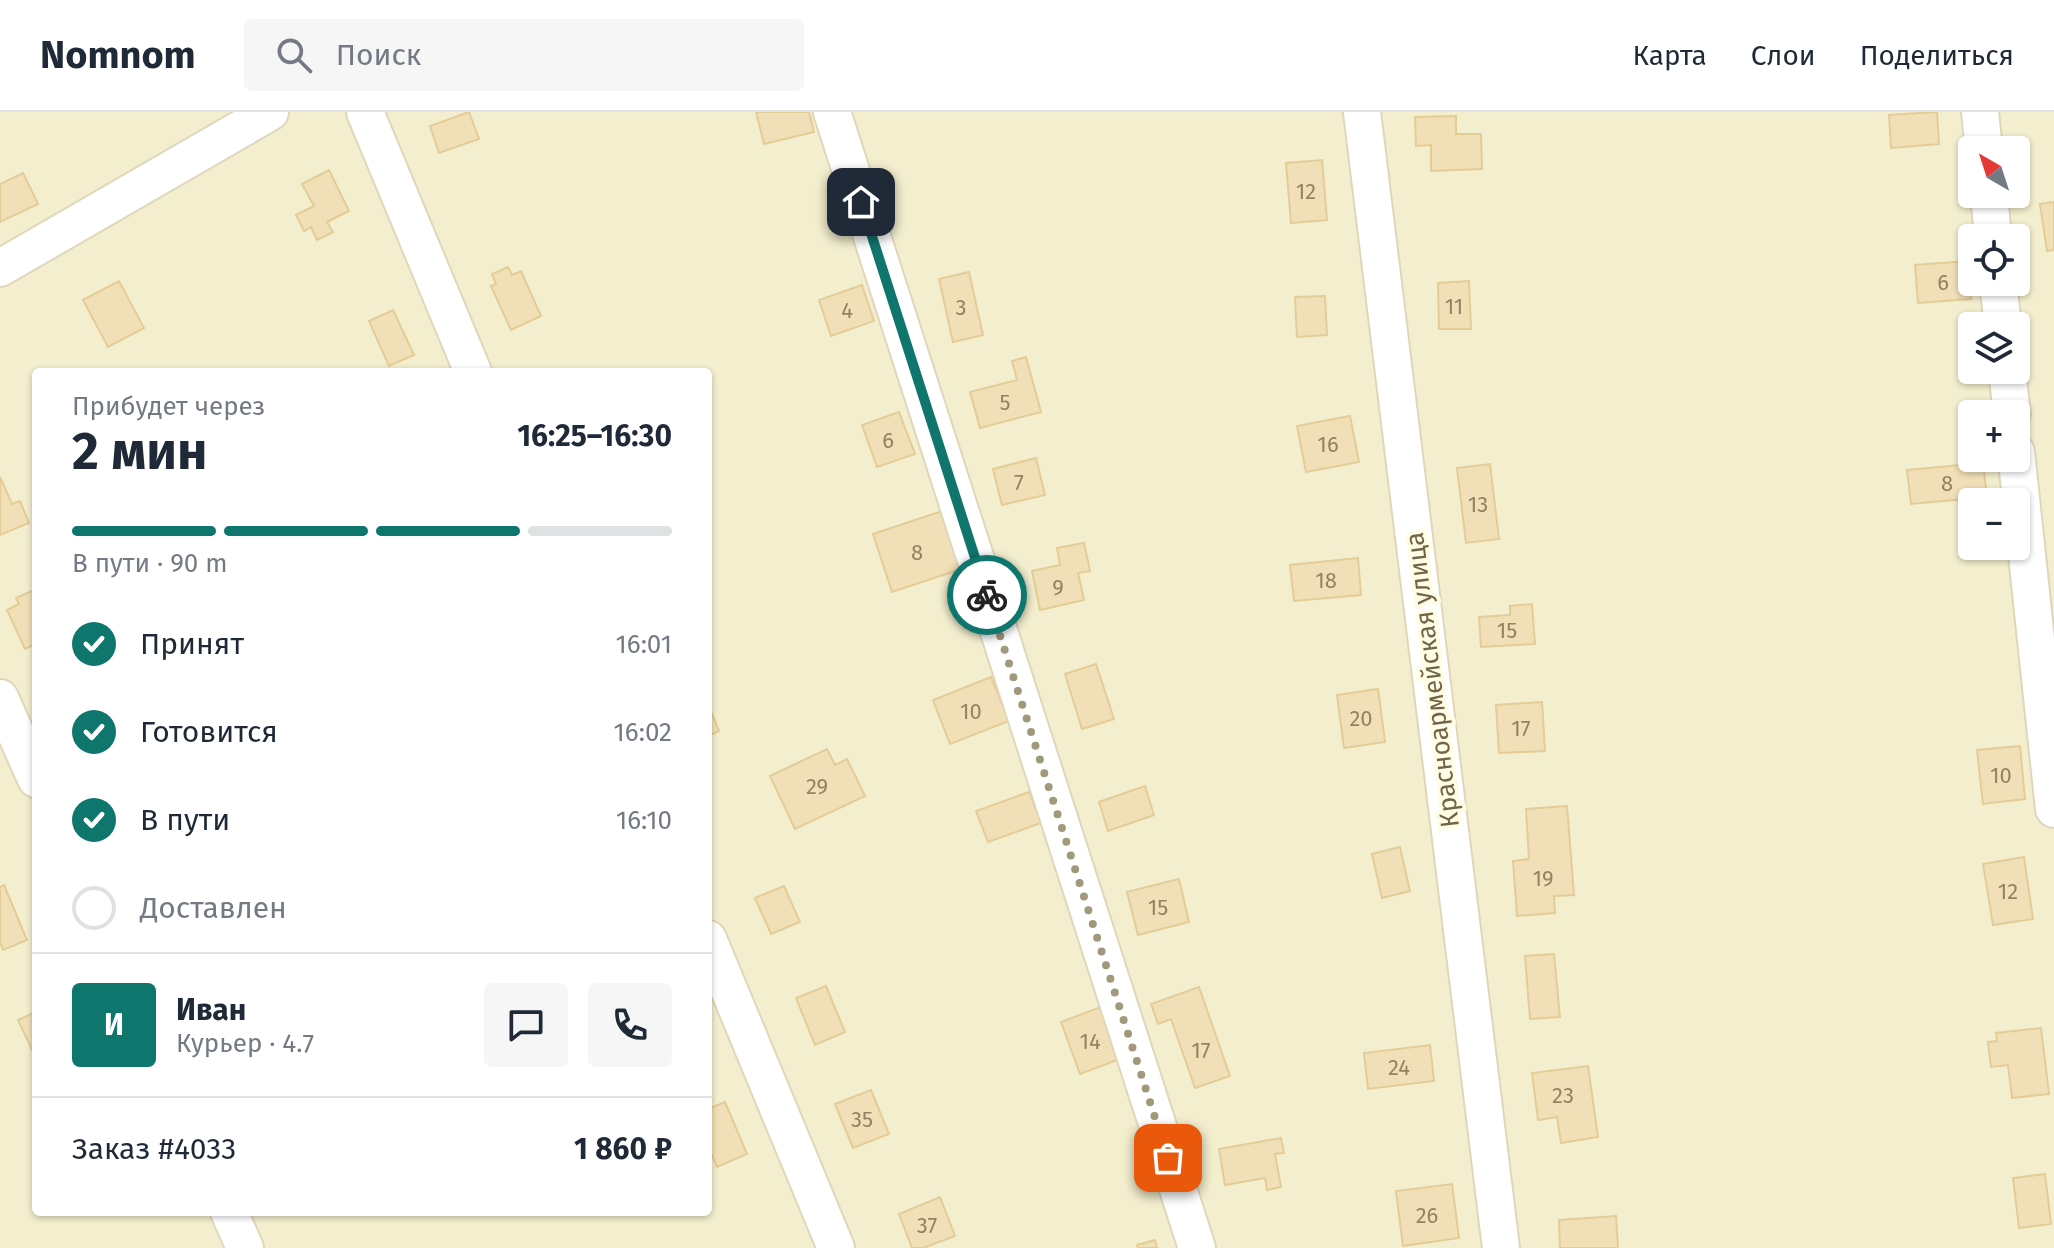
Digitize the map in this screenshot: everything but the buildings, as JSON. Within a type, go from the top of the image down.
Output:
[{"type":"street","points":[[0,268],[270,112]]},
{"type":"street","points":[[365,112],[471,368]]},
{"type":"street","points":[[832,112],[1197,1248]]},
{"type":"street","name":"Красноармейская улица","points":[[1362,112],[1501,1248]]},
{"type":"street","points":[[1980,112],[1983,136]]},
{"type":"street","points":[[2018,472],[2054,809]]},
{"type":"street","points":[[0,698],[32,770]]},
{"type":"street","points":[[712,949],[836,1248]]},
{"type":"street","points":[[231,1216],[245,1248]]},
{"type":"shaded area","points":[[0,112],[2054,112],[2054,1248],[0,1248]]},
{"type":"way so far","points":[[987,595],[1168,1158]]},
{"type":"route","points":[[861,202],[987,595]]}]
